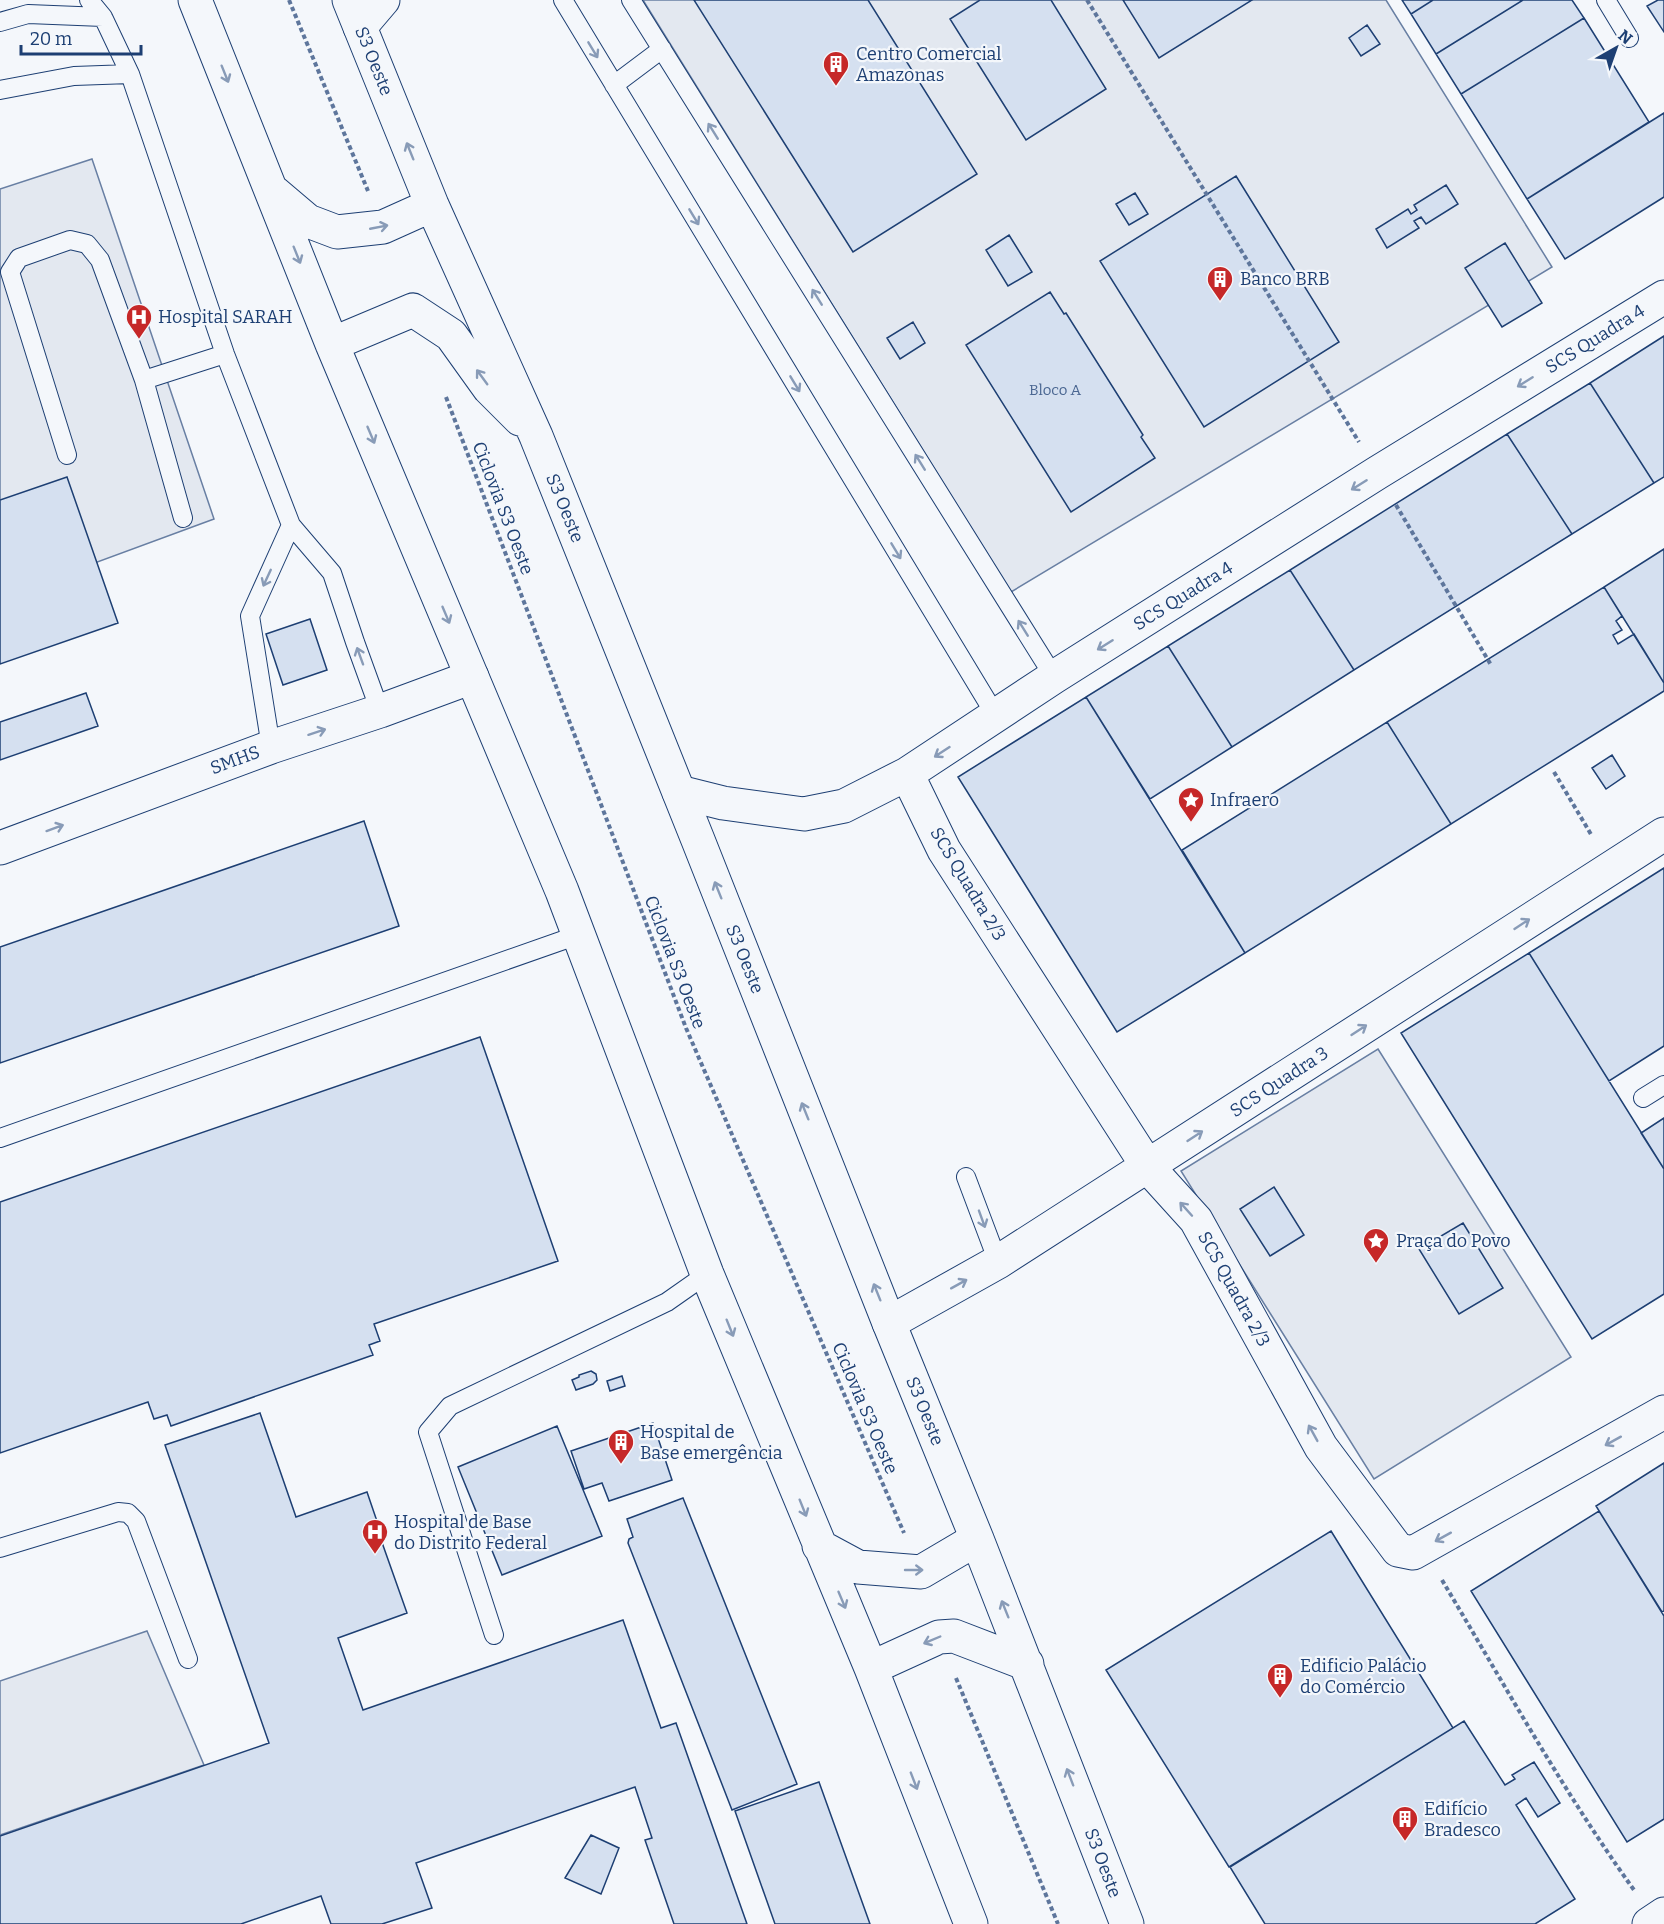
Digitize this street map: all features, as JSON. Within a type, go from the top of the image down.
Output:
[{"type":"main road","points":[[195,0],[332,344],[562,891],[708,1274],[871,1668],[970,1924]]},
{"type":"main road","points":[[355,14],[383,0]]},
{"type":"main road","name":"S3 Oeste","points":[[355,14],[432,205],[536,436],[1027,1664],[1127,1924]]},
{"type":"main road","points":[[271,190],[308,221],[337,232],[383,227],[432,205]]},
{"type":"main road","name":"SCS Quadra 4","points":[[679,792],[723,803],[804,814],[844,806],[907,774],[1054,677],[1377,473],[1664,297]]},
{"type":"main road","points":[[332,344],[413,310],[451,335],[489,388],[536,436]]},
{"type":"main road","name":"SMHS","points":[[0,848],[271,747],[380,711],[472,677]]},
{"type":"main road","name":"SCS Quadra 2/3","points":[[907,774],[944,850],[1148,1167],[1196,1220],[1321,1447],[1398,1550],[1413,1553],[1423,1548]]},
{"type":"main road","name":"SCS Quadra 3","points":[[889,1323],[998,1262],[1664,834]]},
{"type":"main road","points":[[1423,1548],[1664,1412]]},
{"type":"main road","points":[[819,1546],[858,1567],[921,1572],[977,1539]]},
{"type":"main road","points":[[871,1668],[939,1637],[954,1636],[1027,1664]]},
{"type":"lane","points":[[89,0],[103,17],[130,74],[225,354],[291,525],[332,573],[380,711]]},
{"type":"lane","points":[[563,0],[996,716]]},
{"type":"lane","points":[[631,0],[1054,677]]},
{"type":"lane","points":[[1606,0],[1629,38]]},
{"type":"lane","points":[[0,22],[28,14],[103,17]]},
{"type":"lane","points":[[614,85],[662,50]]},
{"type":"lane","points":[[0,90],[74,76],[130,74]]},
{"type":"lane","points":[[67,455],[10,272],[19,258],[70,240],[87,244],[100,260],[144,381],[183,518]]},
{"type":"lane","points":[[144,381],[225,354]]},
{"type":"lane","points":[[271,747],[250,615],[291,525]]},
{"type":"lane","points":[[0,1138],[578,935]]},
{"type":"lane","points":[[1642,1098],[1664,1085]]},
{"type":"lane","points":[[966,1177],[998,1262]]},
{"type":"lane","points":[[494,1635],[428,1432],[450,1406],[667,1302],[708,1274]]},
{"type":"lane","points":[[0,1548],[118,1512],[128,1513],[136,1521],[188,1659]]},
{"type":"path","points":[[289,0],[383,227]]},
{"type":"path","points":[[1087,0],[1334,398],[1491,665]]},
{"type":"path","name":"Ciclovia S3 Oeste","points":[[443,388],[686,1028],[921,1572]]},
{"type":"path","points":[[1554,772],[1610,867]]},
{"type":"path","points":[[1423,1548],[1557,1773],[1614,1862],[1656,1919]]},
{"type":"path","points":[[939,1637],[1058,1924]]},
{"type":"shaded area","points":[[643,0],[1386,0],[1552,267],[1011,592]]},
{"type":"shaded area","points":[[92,159],[214,519],[73,571],[0,526],[0,189]]},
{"type":"shaded area","name":"Praça do Povo","points":[[1378,1049],[1571,1357],[1374,1479],[1181,1171]]},
{"type":"shaded area","points":[[147,1631],[204,1765],[0,1835],[0,1681]]},
{"type":"building","name":"Centro Comercial Amazonas","points":[[694,0],[868,0],[977,174],[853,252]]},
{"type":"building","points":[[980,0],[1051,0],[1106,89],[1026,140],[950,19]]},
{"type":"building","points":[[1123,0],[1252,0],[1159,58]]},
{"type":"building","points":[[1402,0],[1433,0],[1411,14]]},
{"type":"building","points":[[1433,0],[1523,0],[1436,54],[1411,14]]},
{"type":"building","points":[[1523,0],[1572,0],[1584,18],[1461,94],[1436,54]]},
{"type":"building","points":[[1658,0],[1664,0],[1664,32],[1647,6]]},
{"type":"building","points":[[1584,18],[1649,122],[1527,199],[1461,94]]},
{"type":"building","points":[[1367,25],[1380,44],[1361,56],[1349,38]]},
{"type":"building","points":[[1664,113],[1664,197],[1565,259],[1527,199]]},
{"type":"building","name":"Banco BRB","points":[[1236,176],[1339,342],[1204,427],[1100,261]]},
{"type":"building","points":[[1446,185],[1458,204],[1426,224],[1421,217],[1414,221],[1419,228],[1387,248],[1376,229],[1408,209],[1411,214],[1417,210],[1414,205]]},
{"type":"building","points":[[1135,193],[1148,214],[1129,225],[1116,204]]},
{"type":"building","points":[[1009,235],[1032,272],[1008,286],[986,250]]},
{"type":"building","points":[[1505,243],[1542,303],[1502,327],[1465,268]]},
{"type":"building","points":[[1050,292],[1064,314],[1066,313],[1143,435],[1141,437],[1155,458],[1071,512],[966,345]]},
{"type":"building","points":[[913,322],[925,343],[900,359],[887,338]]},
{"type":"building","points":[[1664,336],[1664,477],[1654,483],[1590,383]]},
{"type":"building","points":[[1590,383],[1654,483],[1572,534],[1507,434]]},
{"type":"building","points":[[1507,434],[1572,534],[1354,670],[1290,570]]},
{"type":"building","points":[[67,477],[118,623],[0,664],[0,500]]},
{"type":"building","points":[[1664,549],[1664,683],[1604,587]]},
{"type":"building","points":[[1290,570],[1354,670],[1232,747],[1168,646]]},
{"type":"building","points":[[1604,587],[1622,616],[1616,621],[1622,630],[1613,635],[1618,644],[1634,634],[1664,683],[1664,691],[1451,824],[1387,722]]},
{"type":"building","points":[[310,619],[327,670],[283,685],[266,634]]},
{"type":"building","points":[[1168,646],[1232,747],[1150,799],[1086,697]]},
{"type":"building","points":[[86,693],[98,726],[0,760],[0,722]]},
{"type":"building","points":[[1086,697],[1245,953],[1117,1032],[958,777]]},
{"type":"building","points":[[1387,722],[1451,824],[1245,953],[1182,850]]},
{"type":"building","points":[[1612,755],[1625,776],[1606,789],[1592,768]]},
{"type":"building","points":[[364,821],[399,926],[0,1063],[0,947]]},
{"type":"building","points":[[1664,868],[1664,1046],[1609,1081],[1529,953]]},
{"type":"building","points":[[1529,953],[1664,1169],[1664,1294],[1592,1339],[1401,1033]]},
{"type":"building","points":[[480,1037],[558,1261],[374,1324],[380,1341],[369,1345],[373,1355],[171,1426],[167,1415],[154,1419],[148,1402],[0,1453],[0,1202]]},
{"type":"building","points":[[1664,1118],[1664,1169],[1641,1133]]},
{"type":"building","points":[[1274,1187],[1304,1235],[1270,1256],[1240,1209]]},
{"type":"building","points":[[1463,1223],[1503,1288],[1459,1314],[1419,1249]]},
{"type":"building","points":[[591,1371],[596,1374],[597,1380],[593,1384],[576,1390],[572,1380]]},
{"type":"building","points":[[622,1376],[625,1386],[610,1391],[607,1381]]},
{"type":"building","points":[[260,1413],[296,1517],[367,1492],[407,1613],[338,1638],[363,1710],[623,1620],[661,1728],[676,1723],[747,1924],[674,1924],[645,1840],[652,1838],[635,1787],[416,1863],[432,1908],[382,1924],[331,1924],[321,1896],[241,1924],[0,1924],[0,1836],[269,1743],[165,1445]]},
{"type":"building","name":"Hospital de Base emergência","points":[[653,1423],[672,1480],[609,1501],[602,1483],[584,1489],[571,1451]]},
{"type":"building","points":[[557,1426],[602,1536],[502,1575],[458,1467]]},
{"type":"building","points":[[1664,1463],[1664,1611],[1662,1612],[1596,1506]]},
{"type":"building","points":[[683,1498],[797,1784],[732,1810],[628,1543],[633,1537],[627,1519]]},
{"type":"building","points":[[1599,1511],[1664,1616],[1664,1819],[1627,1842],[1471,1591]]},
{"type":"building","name":"Edificio Palácio do Comércio","points":[[1331,1531],[1453,1728],[1229,1867],[1106,1670]]},
{"type":"building","name":"Edifício Bradesco","points":[[1464,1721],[1505,1785],[1515,1779],[1512,1775],[1534,1762],[1560,1803],[1538,1817],[1526,1798],[1516,1805],[1575,1899],[1535,1924],[1265,1924],[1230,1867]]},
{"type":"building","points":[[819,1782],[870,1924],[775,1924],[735,1811]]},
{"type":"building","points":[[591,1835],[619,1848],[601,1894],[565,1878]]},
{"type":"place","name":"Centro Comercial Amazonas","points":[[836,87]]},
{"type":"place","name":"Banco BRB","points":[[1220,302]]},
{"type":"place","name":"Hospital SARAH","points":[[139,340]]},
{"type":"place","name":"Infraero","points":[[1191,823]]},
{"type":"place","name":"Praça do Povo","points":[[1376,1264]]},
{"type":"place","name":"Hospital de Base emergência","points":[[621,1465]]},
{"type":"place","name":"Hospital de Base do Distrito Federal","points":[[375,1555]]},
{"type":"place","name":"Edificio Palácio do Comércio","points":[[1280,1699]]},
{"type":"place","name":"Edifício Bradesco","points":[[1405,1842]]}]
